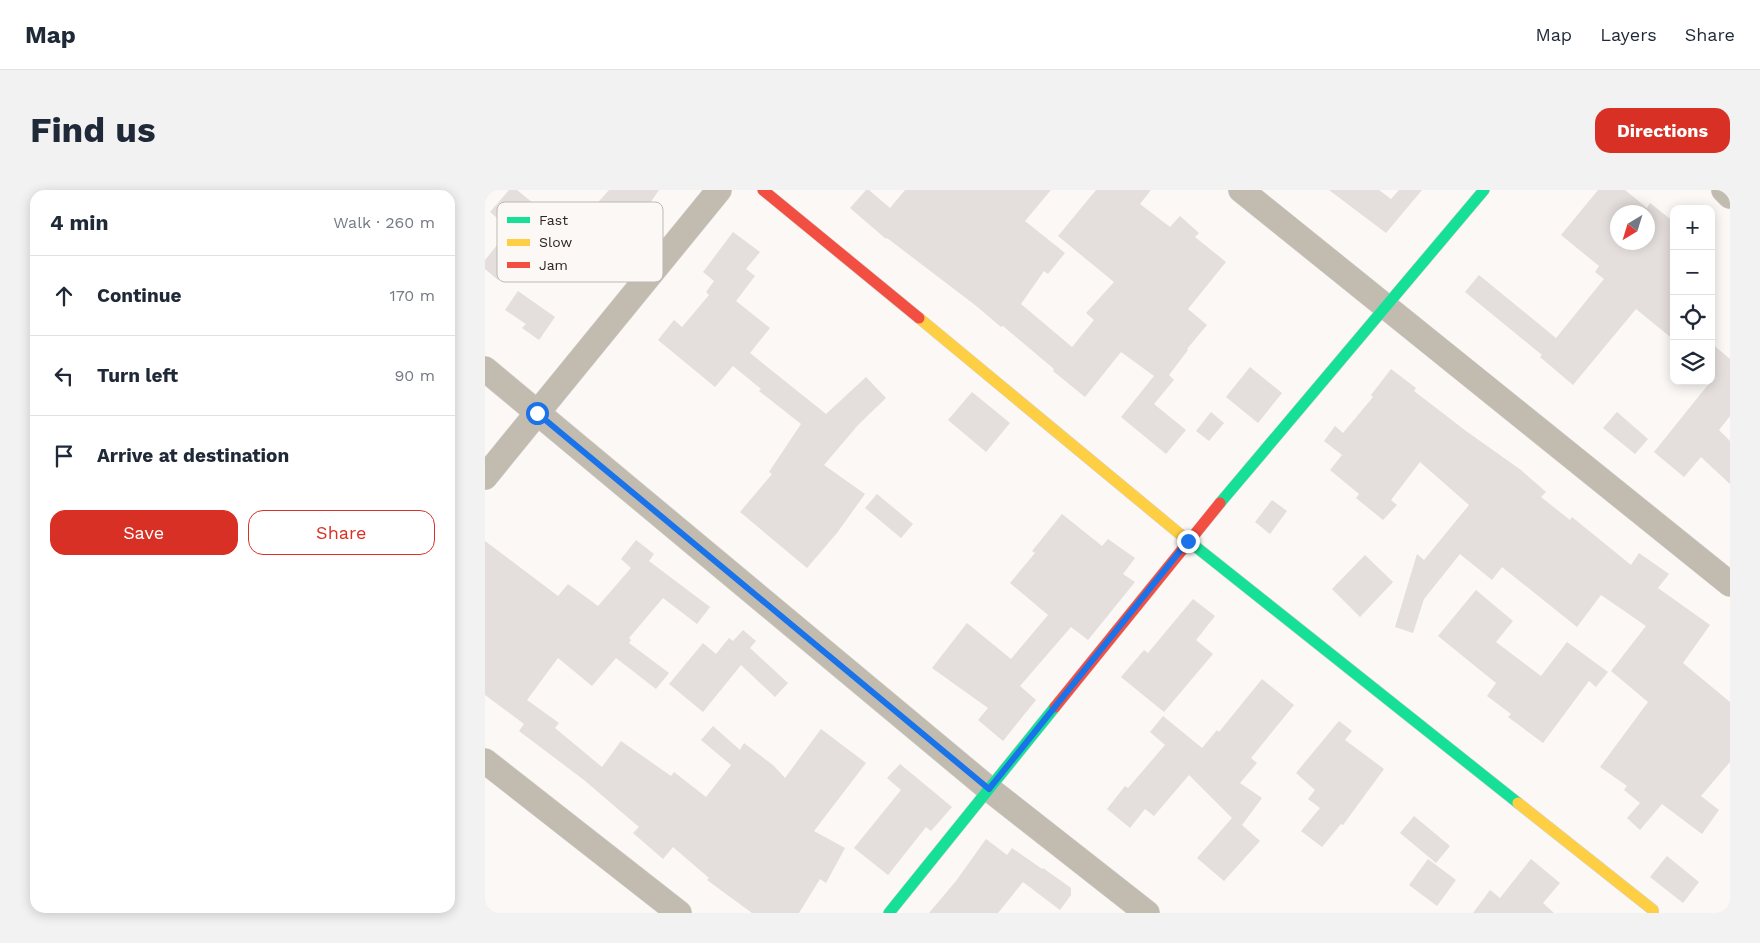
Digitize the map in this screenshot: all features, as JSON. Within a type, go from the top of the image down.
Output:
[{"type":"street","points":[[663,259],[719,190]]},
{"type":"street","points":[[763,190],[1188,541],[1653,911]]},
{"type":"street","points":[[1241,190],[1730,584]]},
{"type":"street","points":[[889,913],[1188,541],[1485,190]]},
{"type":"street","points":[[1724,190],[1730,196]]},
{"type":"street","points":[[485,477],[644,282]]},
{"type":"street","points":[[485,369],[989,789],[1147,913]]},
{"type":"street","points":[[485,761],[679,913]]},
{"type":"building","points":[[509,190],[517,190],[532,202],[499,202]]},
{"type":"building","points":[[609,190],[659,190],[651,202],[598,202]]},
{"type":"building","points":[[866,190],[869,190],[890,208],[905,190],[1051,190],[1025,221],[1065,253],[1048,274],[1044,271],[1021,304],[1072,347],[1094,320],[1086,313],[1114,282],[1058,236],[1096,190],[1151,190],[1140,204],[1170,227],[1180,216],[1199,233],[1195,237],[1226,262],[1188,309],[1207,325],[1169,375],[1174,380],[1154,404],[1186,430],[1166,454],[1121,417],[1154,376],[1121,352],[1085,397],[1003,326],[1001,327],[975,305],[886,239],[850,208]]},
{"type":"building","points":[[1329,190],[1379,190],[1391,199],[1399,190],[1422,190],[1386,233]]},
{"type":"building","points":[[1598,190],[1625,190],[1643,205],[1610,205],[1610,250],[1655,250],[1655,207],[1670,219],[1670,337],[1636,309],[1573,385],[1540,357],[1542,355],[1465,292],[1479,275],[1556,338],[1604,279],[1595,272],[1599,266],[1561,235]]},
{"type":"building","points":[[497,204],[497,218],[490,212]]},
{"type":"building","points":[[733,232],[760,252],[746,269],[755,276],[736,301],[770,328],[750,353],[826,414],[866,377],[886,398],[858,425],[824,465],[865,494],[837,533],[807,568],[740,512],[772,474],[769,472],[801,424],[759,391],[761,389],[733,366],[715,387],[658,340],[674,320],[682,327],[709,295],[706,292],[714,281],[703,272]]},
{"type":"building","points":[[497,245],[497,279],[485,269],[485,260]]},
{"type":"building","points":[[518,291],[555,317],[539,340],[522,328],[526,324],[505,310]]},
{"type":"building","points":[[1715,346],[1730,359],[1730,416],[1719,430],[1730,441],[1730,484],[1701,457],[1684,477],[1654,452],[1708,385],[1715,385]]},
{"type":"building","points":[[1250,367],[1282,393],[1258,423],[1226,397]]},
{"type":"building","points":[[1391,369],[1416,388],[1414,391],[1521,470],[1546,492],[1541,497],[1570,520],[1572,517],[1631,565],[1639,553],[1669,574],[1658,588],[1710,625],[1683,663],[1730,702],[1730,762],[1701,796],[1719,810],[1702,834],[1662,804],[1640,830],[1627,818],[1640,803],[1624,790],[1627,786],[1600,767],[1648,702],[1611,671],[1646,626],[1601,595],[1577,627],[1502,567],[1492,580],[1460,554],[1424,599],[1413,633],[1395,627],[1417,554],[1424,560],[1469,505],[1420,462],[1391,500],[1397,505],[1383,520],[1356,498],[1359,494],[1330,470],[1342,455],[1324,441],[1335,426],[1343,433],[1373,397],[1371,395]]},
{"type":"building","points":[[972,392],[1010,423],[986,452],[948,420]]},
{"type":"building","points":[[1211,412],[1224,423],[1209,441],[1196,431]]},
{"type":"building","points":[[1617,412],[1648,439],[1635,454],[1603,428]]},
{"type":"building","points":[[877,494],[913,524],[901,538],[865,508]]},
{"type":"building","points":[[1272,500],[1287,511],[1270,534],[1255,522]]},
{"type":"building","points":[[1062,514],[1102,546],[1108,539],[1135,558],[1123,574],[1135,582],[1088,640],[1071,627],[1020,686],[1036,700],[1003,741],[978,720],[988,708],[932,668],[967,623],[1011,659],[1048,615],[1010,583],[1035,553],[1032,551]]},
{"type":"building","points":[[636,540],[654,554],[649,561],[710,607],[697,624],[663,598],[629,638],[631,640],[629,643],[669,673],[656,689],[616,658],[592,686],[558,658],[527,700],[559,723],[555,728],[602,767],[621,741],[671,776],[674,772],[706,797],[731,765],[701,740],[713,726],[740,750],[744,743],[774,766],[785,778],[821,729],[866,763],[814,831],[845,848],[826,883],[820,879],[799,913],[752,913],[707,880],[709,878],[673,847],[663,859],[633,833],[639,827],[584,780],[519,731],[524,724],[485,695],[485,541],[558,596],[568,584],[598,606],[631,568],[621,559]]},
{"type":"building","points":[[1365,555],[1393,582],[1360,617],[1332,589]]},
{"type":"building","points":[[1476,590],[1513,621],[1496,642],[1541,676],[1567,642],[1608,672],[1596,687],[1589,681],[1543,743],[1508,717],[1511,714],[1487,696],[1496,683],[1438,636]]},
{"type":"building","points":[[1193,599],[1215,616],[1196,640],[1213,654],[1164,712],[1121,677],[1144,650],[1148,653]]},
{"type":"building","points":[[743,630],[756,641],[750,648],[788,683],[775,697],[741,665],[703,712],[669,684],[703,643],[716,654],[729,638],[733,641]]},
{"type":"building","points":[[1262,679],[1294,705],[1251,758],[1257,763],[1240,783],[1262,798],[1242,825],[1260,841],[1224,881],[1197,858],[1232,818],[1189,775],[1154,816],[1145,809],[1130,828],[1107,809],[1125,786],[1128,788],[1165,745],[1150,732],[1163,716],[1202,748],[1217,730],[1219,732]]},
{"type":"building","points":[[1339,721],[1352,731],[1345,740],[1384,769],[1343,825],[1341,824],[1322,847],[1301,831],[1320,808],[1308,799],[1315,790],[1296,773]]},
{"type":"building","points":[[900,764],[952,807],[931,831],[926,827],[888,875],[854,848],[901,790],[887,778]]},
{"type":"building","points":[[1414,816],[1450,846],[1436,863],[1400,833]]},
{"type":"building","points":[[986,839],[1007,855],[1012,848],[1071,888],[1071,895],[1060,910],[1023,882],[998,913],[929,913],[956,881]]},
{"type":"building","points":[[1667,856],[1699,882],[1683,903],[1650,877]]},
{"type":"building","points":[[1428,859],[1456,880],[1437,906],[1409,885]]},
{"type":"building","points":[[1531,859],[1560,883],[1543,903],[1554,913],[1473,913],[1490,890],[1500,898]]},
{"type":"traffic: fast","points":[[1220,503],[1484,190]]},
{"type":"traffic: fast","points":[[1181,535],[1518,803]]},
{"type":"traffic: fast","points":[[889,913],[1055,707]]},
{"type":"traffic: slow","points":[[919,318],[1181,535]]},
{"type":"traffic: slow","points":[[1518,803],[1653,910],[1653,913]]},
{"type":"traffic: jam","points":[[763,190],[919,318]]},
{"type":"traffic: jam","points":[[1055,707],[1220,503]]},
{"type":"route","points":[[537,413],[989,789],[1188,541]]}]
